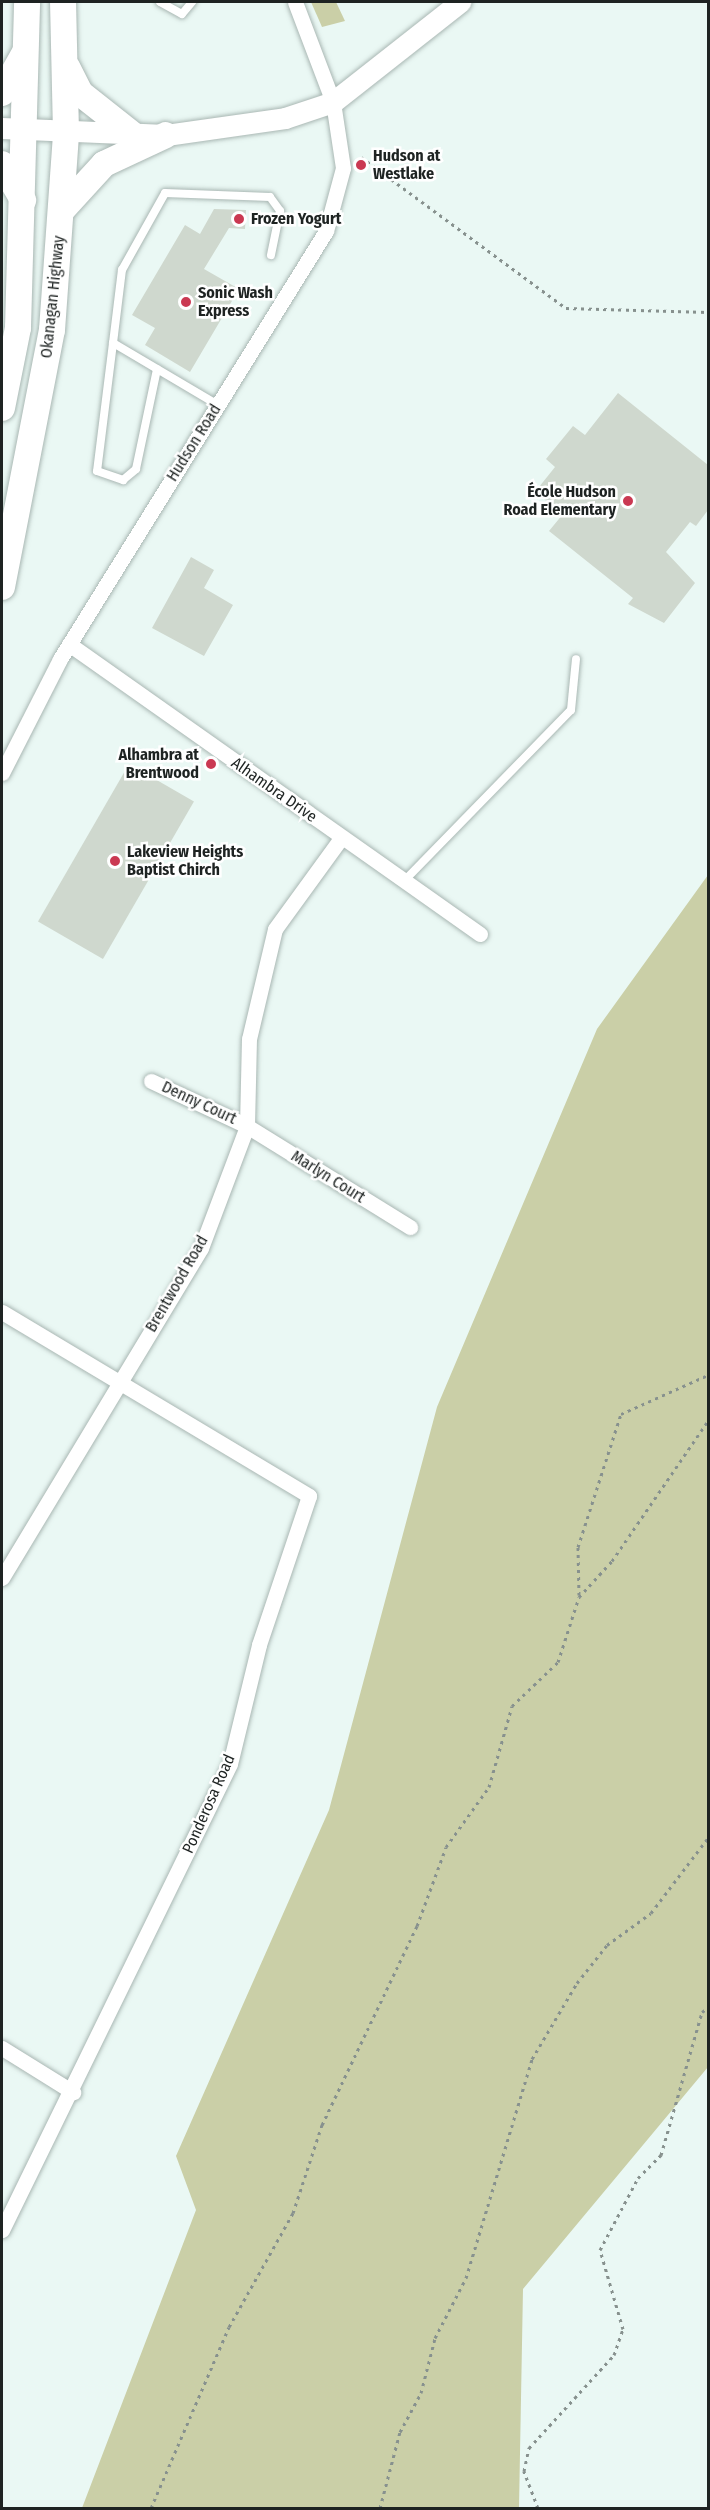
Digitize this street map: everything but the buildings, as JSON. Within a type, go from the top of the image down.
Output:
[{"type":"highway","name":"Okanagan Highway","points":[[2,408],[18,328],[23,201],[14,130],[27,50],[27,2]]},
{"type":"highway","name":"Okanagan Highway","points":[[2,587],[52,330],[66,133],[63,2]]},
{"type":"highway","points":[[2,93],[27,50]]},
{"type":"highway","points":[[66,66],[80,93],[132,134]]},
{"type":"highway","points":[[62,210],[104,164],[166,135]]},
{"type":"highway","points":[[2,164],[23,201]]},
{"type":"main road","points":[[14,130],[166,135],[285,118],[333,102],[460,2]]},
{"type":"street","name":"Hudson Road","points":[[2,773],[69,644],[326,231],[343,168],[333,102],[295,2]]},
{"type":"street","name":"Alhambra Drive","points":[[69,644],[341,838],[406,879],[480,934]]},
{"type":"street","name":"Brentwood Road","points":[[2,1578],[116,1385],[201,1248],[247,1126],[249,1039],[275,929],[341,838]]},
{"type":"street","name":"Denny Court","points":[[151,1081],[247,1126]]},
{"type":"street","name":"Marlyn Court","points":[[247,1126],[410,1227]]},
{"type":"street","points":[[2,1312],[116,1385]]},
{"type":"street","name":"Ponderosa Road","points":[[2,2230],[73,2092],[230,1764],[259,1645],[309,1496],[116,1385]]},
{"type":"street","points":[[2,2048],[73,2092]]},
{"type":"lane","points":[[160,2],[182,14],[192,2]]},
{"type":"lane","points":[[157,369],[136,469],[123,480],[97,471],[122,270],[165,193],[270,197],[280,211],[271,255]]},
{"type":"lane","points":[[113,344],[218,405]]},
{"type":"lane","points":[[406,879],[571,710],[576,659]]},
{"type":"path","points":[[361,156],[566,308],[708,312]]},
{"type":"path","points":[[151,2508],[230,2327],[292,2213],[322,2125],[417,1926],[446,1847],[489,1787],[512,1706],[558,1662],[579,1597],[578,1547],[621,1414],[708,1374]]},
{"type":"path","points":[[579,1597],[612,1561],[708,1421]]},
{"type":"path","points":[[380,2508],[400,2432],[421,2393],[435,2338],[466,2278],[532,2059],[577,1983],[607,1945],[651,1914],[708,1838]]},
{"type":"path","points":[[538,2508],[524,2471],[529,2448],[614,2355],[622,2330],[600,2250],[638,2178],[661,2155],[702,2012],[708,2008]]},
{"type":"green space","points":[[311,2],[336,2],[345,21],[322,27]]},
{"type":"green space","points":[[708,875],[708,2067],[523,2289],[519,2508],[82,2508],[196,2210],[176,2156],[329,1810],[437,1407],[597,1029]]},
{"type":"place","name":"Hudson at Westlake","points":[[361,165]]},
{"type":"place","name":"Frozen Yogurt","points":[[239,219]]},
{"type":"place","name":"Sonic Wash Express","points":[[186,302]]},
{"type":"place","name":"École Hudson Road Elementary","points":[[628,501]]},
{"type":"place","name":"Alhambra at Brentwood","points":[[211,764]]},
{"type":"place","name":"Lakeview Heights Baptist Chirch","points":[[115,861]]}]
